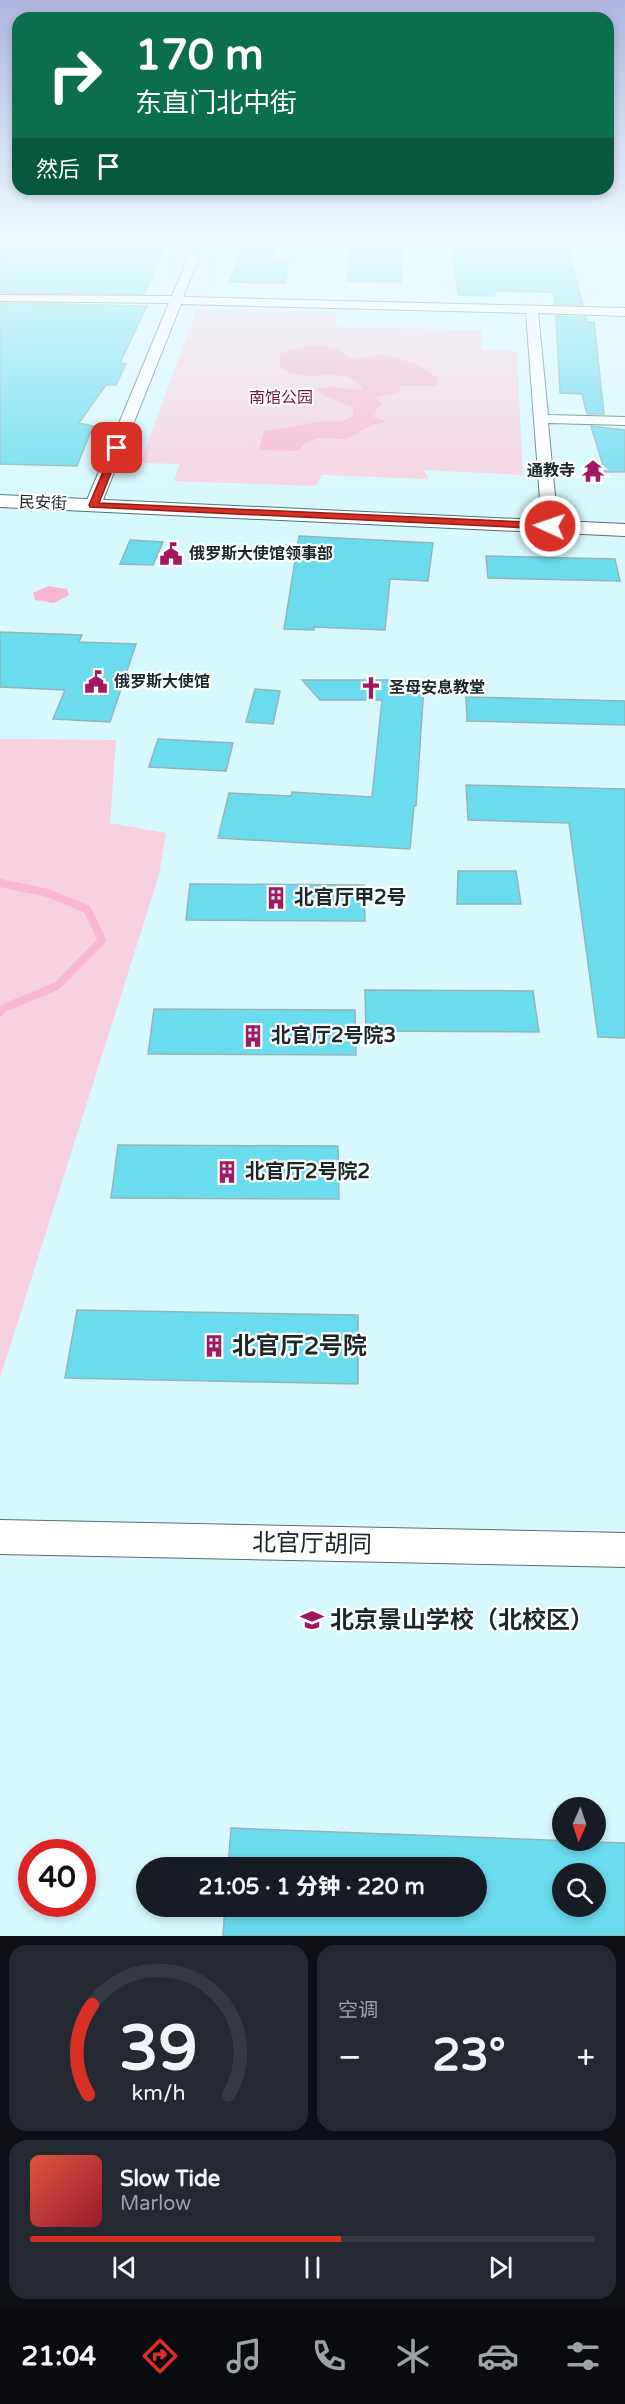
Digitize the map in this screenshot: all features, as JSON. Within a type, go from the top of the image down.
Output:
[{"type":"street","points":[[93,505],[164,334]]},
{"type":"street","points":[[534,334],[550,526]]},
{"type":"street","points":[[541,419],[625,421]]},
{"type":"street","name":"民安街","points":[[0,501],[625,530]]},
{"type":"street","name":"北官厅胡同","points":[[0,1537],[625,1550]]},
{"type":"green space","name":"南馆公园","points":[[188,334],[481,334],[482,350],[517,351],[523,475],[424,470],[428,479],[322,475],[316,486],[174,481],[180,464],[140,463]]},
{"type":"green space","points":[[0,739],[116,740],[110,823],[166,833],[159,875],[0,1378]]},
{"type":"shaded area","points":[[324,345],[339,350],[351,359],[385,354],[419,365],[437,378],[437,386],[400,386],[399,393],[375,397],[382,404],[374,417],[386,422],[371,425],[347,439],[318,438],[305,443],[298,451],[259,450],[264,431],[318,422],[343,421],[353,416],[353,407],[329,398],[316,390],[328,387],[363,388],[355,380],[334,375],[300,375],[290,373],[280,367],[280,354],[285,351]]},
{"type":"shaded area","points":[[48,586],[67,589],[69,595],[54,603],[35,600],[33,593]]},
{"type":"building","points":[[0,334],[134,334],[120,363],[126,364],[116,385],[106,385],[79,423],[93,426],[77,466],[0,464]]},
{"type":"building","points":[[557,334],[595,334],[604,414],[587,414],[582,394],[560,393]]},
{"type":"building","points":[[591,426],[625,430],[625,472],[605,472]]},
{"type":"building","points":[[299,536],[433,543],[428,581],[390,579],[385,630],[314,627],[314,630],[284,629]]},
{"type":"building","points":[[130,540],[163,542],[153,565],[120,564]]},
{"type":"building","points":[[486,556],[615,559],[620,581],[488,578]]},
{"type":"building","name":"俄罗斯大使馆","points":[[0,632],[82,635],[79,642],[136,644],[110,722],[53,719],[65,690],[0,687]]},
{"type":"building","points":[[302,680],[409,680],[409,685],[424,685],[416,806],[414,806],[410,849],[218,838],[229,793],[291,796],[292,792],[372,797],[382,700],[320,700]]},
{"type":"building","points":[[255,689],[280,691],[273,724],[246,722]]},
{"type":"building","points":[[466,697],[625,701],[625,725],[467,721]]},
{"type":"building","points":[[158,739],[233,743],[226,771],[149,767]]},
{"type":"building","points":[[466,785],[625,789],[625,1038],[598,1037],[569,823],[468,820]]},
{"type":"building","points":[[458,871],[516,871],[521,904],[457,904]]},
{"type":"building","points":[[190,884],[364,885],[365,921],[186,920]]},
{"type":"building","points":[[365,990],[533,991],[539,1032],[366,1031]]},
{"type":"building","name":"北官厅2号院3","points":[[154,1009],[355,1010],[356,1055],[148,1054]]},
{"type":"building","name":"北官厅2号院2","points":[[118,1145],[338,1146],[339,1199],[111,1198]]},
{"type":"building","name":"北官厅2号院","points":[[77,1310],[358,1315],[358,1384],[65,1378]]},
{"type":"building","points":[[231,1828],[552,1840],[552,1851],[606,1851],[606,1842],[625,1843],[625,1936],[223,1936],[224,1917],[487,1917],[487,1857],[229,1857]]},
{"type":"waterway","points":[[0,883],[48,893],[87,909],[102,940],[57,986],[4,1008],[0,1012]]},
{"type":"place","name":"通教寺","points":[[593,471]]},
{"type":"place","name":"俄罗斯大使馆领事部","points":[[171,554]]},
{"type":"place","name":"俄罗斯大使馆","points":[[96,682]]},
{"type":"place","name":"圣母安息教堂","points":[[371,688]]},
{"type":"place","name":"北官厅甲2号","points":[[276,898]]},
{"type":"place","name":"北官厅2号院3","points":[[253,1036]]},
{"type":"place","name":"北官厅2号院2","points":[[227,1172]]},
{"type":"place","name":"北官厅2号院","points":[[214,1346]]},
{"type":"place","name":"北京景山学校（北校区）","points":[[312,1620]]},
{"type":"route","points":[[117,448],[93,505],[550,526]]}]
